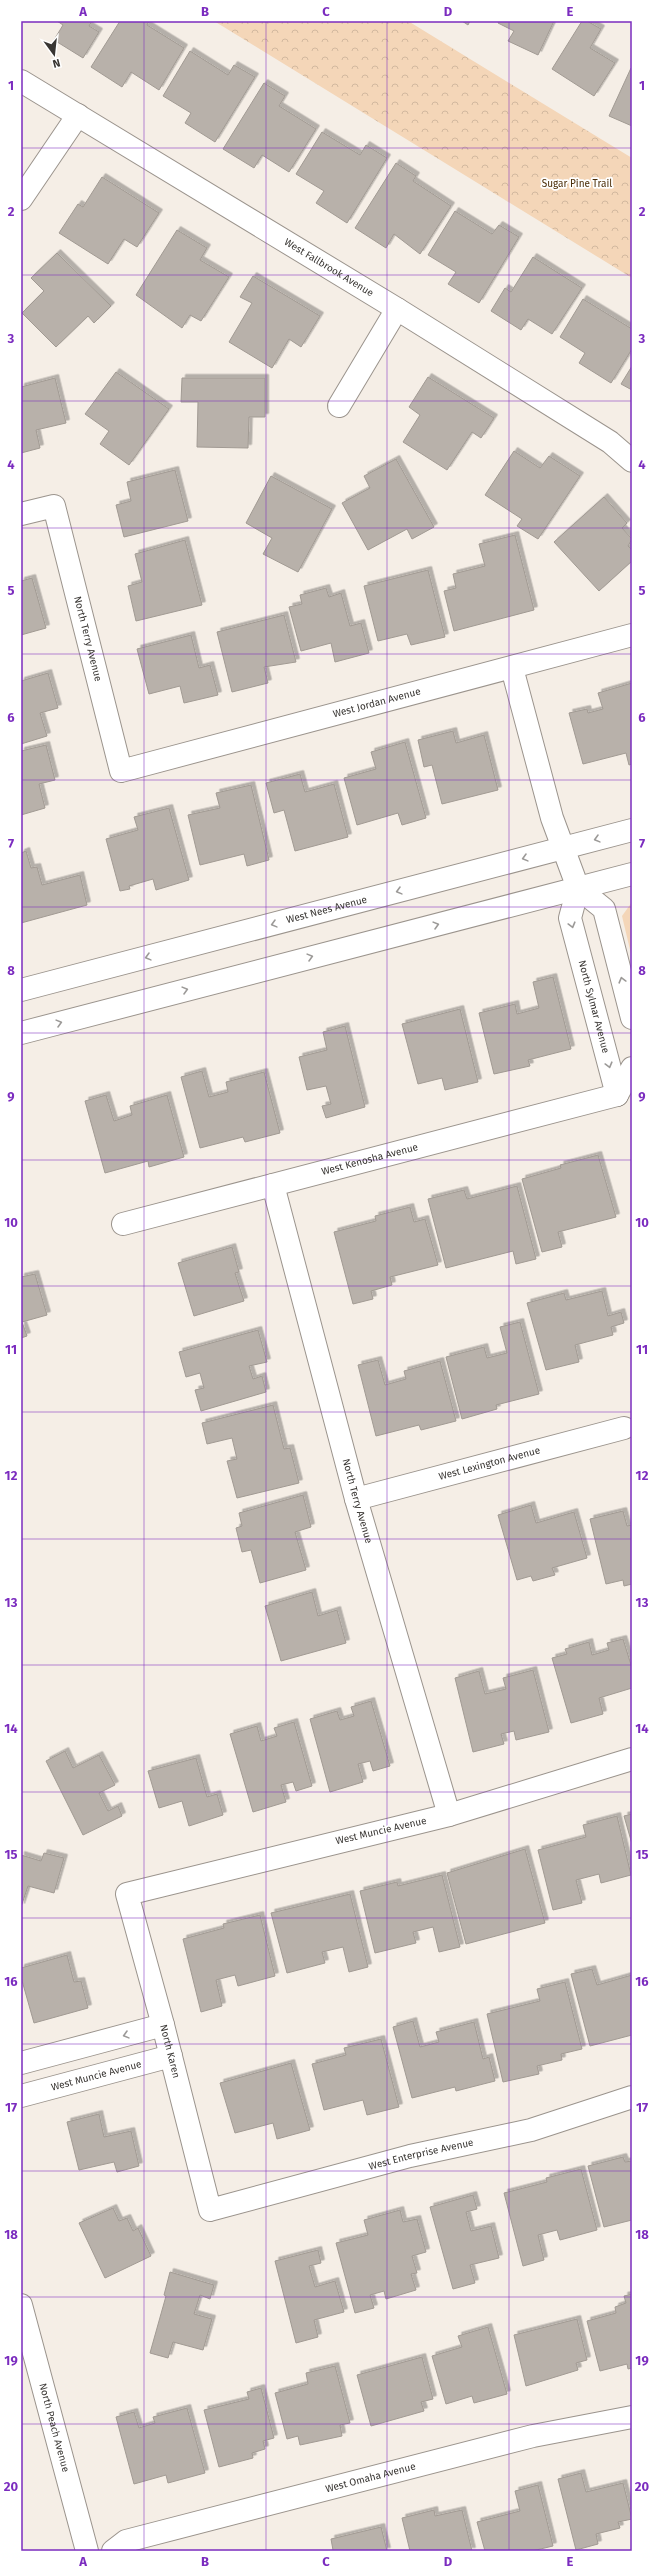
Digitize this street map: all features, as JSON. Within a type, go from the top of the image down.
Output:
[{"type":"street","name":"West Fallbrook Avenue","points":[[21,81],[397,309],[610,442],[632,461]]},
{"type":"street","points":[[21,199],[78,115]]},
{"type":"street","points":[[339,406],[397,309]]},
{"type":"street","name":"North Terry Avenue","points":[[21,514],[54,506],[121,771]]},
{"type":"street","name":"West Jordan Avenue","points":[[121,771],[632,635]]},
{"type":"street","points":[[512,668],[552,818],[578,888],[604,909],[632,1018]]},
{"type":"street","name":"West Nees Avenue","points":[[21,990],[632,830]]},
{"type":"street","points":[[21,1033],[632,874]]},
{"type":"street","name":"North Sylmar Avenue","points":[[578,888],[570,918],[617,1095]]},
{"type":"street","points":[[617,1095],[632,1068]]},
{"type":"street","name":"West Kenosha Avenue","points":[[123,1224],[617,1095]]},
{"type":"street","name":"North Terry Avenue","points":[[273,1185],[356,1500],[449,1815]]},
{"type":"street","name":"West Lexington Avenue","points":[[356,1500],[624,1428]]},
{"type":"street","name":"West Muncie Avenue","points":[[127,1894],[449,1815],[632,1759]]},
{"type":"street","name":"North Karen","points":[[127,1894],[163,2025],[210,2210]]},
{"type":"street","points":[[21,2063],[163,2025]]},
{"type":"street","name":"West Muncie Avenue","points":[[21,2096],[171,2056]]},
{"type":"street","name":"West Enterprise Avenue","points":[[210,2210],[410,2156],[531,2130],[632,2097]]},
{"type":"street","name":"North Peach Avenue","points":[[21,2305],[87,2551]]},
{"type":"street","name":"West Omaha Avenue","points":[[113,2551],[126,2541],[533,2436],[632,2417]]},
{"type":"green space","name":"Sugar Pine Trail","points":[[214,21],[408,21],[632,158],[632,278]]},
{"type":"green space","points":[[632,902],[632,958],[622,916]]},
{"type":"building","points":[[57,21],[92,21],[89,26],[99,32],[83,58],[54,40],[63,25]]},
{"type":"building","points":[[120,21],[149,21],[147,25],[184,48],[159,90],[131,72],[122,87],[91,67]]},
{"type":"building","points":[[462,21],[470,21],[468,25]]},
{"type":"building","points":[[499,21],[554,21],[538,55],[508,41],[514,31],[498,23]]},
{"type":"building","points":[[582,21],[587,21],[601,29],[590,48],[615,63],[594,96],[552,69]]},
{"type":"building","points":[[190,51],[228,75],[234,65],[255,77],[215,142],[185,123],[191,113],[163,96]]},
{"type":"building","points":[[632,68],[632,126],[609,116]]},
{"type":"building","points":[[264,83],[285,96],[279,106],[316,129],[289,172],[262,155],[254,168],[223,149]]},
{"type":"building","points":[[322,132],[360,155],[366,145],[387,158],[347,223],[316,203],[324,191],[296,174]]},
{"type":"building","points":[[396,163],[416,176],[413,181],[451,206],[420,254],[394,234],[386,248],[355,228]]},
{"type":"building","points":[[102,177],[159,213],[137,247],[124,239],[108,264],[59,233],[78,204],[83,207]]},
{"type":"building","points":[[455,211],[492,234],[499,225],[519,237],[479,303],[448,284],[456,272],[428,255]]},
{"type":"building","points":[[177,230],[207,248],[200,260],[229,277],[201,321],[190,315],[182,328],[136,295]]},
{"type":"building","points":[[57,253],[111,306],[94,323],[88,316],[56,347],[22,313],[44,291],[31,278]]},
{"type":"building","points":[[533,257],[582,288],[552,334],[528,319],[521,330],[491,311],[505,288],[511,292]]},
{"type":"building","points":[[253,276],[320,316],[301,347],[289,339],[272,368],[229,342],[252,303],[240,297]]},
{"type":"building","points":[[583,299],[632,329],[632,349],[611,383],[579,363],[585,353],[560,337]]},
{"type":"building","points":[[632,366],[632,390],[621,384]]},
{"type":"building","points":[[116,372],[169,409],[129,465],[100,444],[109,431],[85,414]]},
{"type":"building","points":[[428,377],[494,418],[481,438],[472,432],[447,470],[403,442],[420,415],[409,407]]},
{"type":"building","points":[[55,378],[66,423],[36,430],[40,448],[21,453],[21,387]]},
{"type":"building","points":[[182,378],[265,378],[265,417],[249,417],[248,448],[197,447],[198,402],[181,402]]},
{"type":"building","points":[[514,451],[540,468],[549,456],[580,476],[538,539],[517,526],[522,519],[485,495]]},
{"type":"building","points":[[396,459],[434,527],[412,539],[407,529],[368,550],[342,503],[370,488],[364,476]]},
{"type":"building","points":[[175,470],[188,521],[124,537],[116,505],[131,501],[127,482]]},
{"type":"building","points":[[271,476],[332,509],[298,572],[263,554],[272,538],[246,523]]},
{"type":"building","points":[[604,497],[627,523],[622,528],[632,539],[628,546],[632,550],[632,561],[599,591],[554,542]]},
{"type":"building","points":[[515,535],[534,610],[454,631],[444,591],[456,588],[453,574],[485,566],[479,544]]},
{"type":"building","points":[[185,540],[202,605],[136,621],[128,586],[142,582],[135,554]]},
{"type":"building","points":[[428,570],[445,637],[411,645],[407,634],[378,641],[364,586]]},
{"type":"building","points":[[32,578],[46,628],[21,635],[21,581]]},
{"type":"building","points":[[326,588],[329,597],[341,593],[350,626],[361,623],[369,653],[335,662],[331,643],[301,651],[289,607],[302,604],[300,595]]},
{"type":"building","points":[[284,615],[296,662],[264,667],[268,683],[232,692],[217,632]]},
{"type":"building","points":[[191,635],[199,668],[210,665],[218,695],[184,703],[180,686],[149,694],[137,649]]},
{"type":"building","points":[[48,673],[58,708],[40,713],[47,736],[21,744],[21,681]]},
{"type":"building","points":[[632,683],[632,764],[629,765],[626,753],[583,764],[569,713],[587,709],[588,713],[603,709],[598,693]]},
{"type":"building","points":[[453,731],[456,743],[484,735],[498,790],[442,804],[432,765],[424,767],[418,740]]},
{"type":"building","points":[[405,742],[426,818],[402,825],[398,813],[357,825],[344,778],[376,769],[371,752]]},
{"type":"building","points":[[46,745],[55,780],[39,784],[45,808],[21,815],[21,751]]},
{"type":"building","points":[[300,774],[305,792],[334,784],[348,837],[295,851],[284,810],[274,813],[266,783]]},
{"type":"building","points":[[251,785],[269,860],[247,866],[244,854],[200,865],[188,815],[220,808],[216,793]]},
{"type":"building","points":[[169,808],[189,880],[156,890],[153,879],[129,886],[130,889],[120,891],[106,839],[138,830],[134,817]]},
{"type":"building","points":[[26,851],[31,868],[37,867],[42,885],[80,875],[87,905],[21,923],[21,853]]},
{"type":"building","points":[[553,977],[571,1049],[528,1060],[530,1066],[494,1074],[479,1013],[515,1004],[517,1014],[539,1008],[533,982]]},
{"type":"building","points":[[460,1009],[478,1082],[445,1090],[442,1078],[418,1084],[402,1024]]},
{"type":"building","points":[[345,1026],[365,1107],[326,1118],[322,1106],[331,1104],[326,1086],[307,1090],[299,1057],[327,1050],[323,1032]]},
{"type":"building","points":[[202,1071],[209,1097],[228,1092],[226,1082],[264,1072],[280,1133],[245,1142],[243,1137],[200,1148],[181,1077]]},
{"type":"building","points":[[106,1095],[114,1121],[132,1115],[130,1106],[167,1095],[184,1157],[149,1167],[148,1161],[105,1173],[85,1101]]},
{"type":"building","points":[[598,1155],[616,1217],[558,1232],[562,1247],[542,1252],[522,1179],[561,1168],[560,1165]]},
{"type":"building","points":[[517,1186],[536,1259],[516,1264],[513,1251],[446,1268],[428,1199],[464,1190],[467,1199]]},
{"type":"building","points":[[410,1207],[414,1222],[425,1219],[438,1265],[390,1277],[392,1285],[371,1291],[373,1299],[353,1304],[334,1232],[376,1221],[375,1216]]},
{"type":"building","points":[[232,1247],[239,1272],[235,1273],[244,1301],[194,1316],[178,1263]]},
{"type":"building","points":[[35,1274],[47,1315],[22,1322],[27,1336],[21,1338],[21,1277]]},
{"type":"building","points":[[602,1291],[608,1316],[621,1312],[624,1323],[611,1327],[613,1335],[575,1345],[579,1362],[546,1370],[527,1303],[564,1293],[566,1300]]},
{"type":"building","points":[[520,1322],[539,1394],[496,1405],[497,1409],[462,1419],[446,1357],[484,1347],[487,1358],[507,1353],[500,1327]]},
{"type":"building","points":[[258,1330],[267,1362],[249,1366],[253,1379],[262,1376],[266,1392],[201,1411],[195,1390],[204,1388],[200,1373],[186,1377],[179,1352]]},
{"type":"building","points":[[378,1360],[385,1385],[406,1379],[404,1371],[440,1361],[456,1421],[421,1430],[419,1425],[376,1436],[358,1365]]},
{"type":"building","points":[[273,1405],[284,1449],[290,1448],[299,1483],[237,1498],[227,1461],[237,1459],[232,1438],[207,1444],[202,1423]]},
{"type":"building","points":[[303,1495],[311,1527],[295,1532],[306,1570],[260,1583],[251,1550],[242,1552],[236,1528],[242,1526],[239,1513]]},
{"type":"building","points":[[531,1505],[536,1523],[574,1512],[587,1558],[552,1568],[555,1575],[533,1581],[531,1576],[517,1580],[498,1515]]},
{"type":"building","points":[[623,1511],[627,1526],[632,1525],[632,1584],[624,1586],[623,1580],[606,1584],[590,1519]]},
{"type":"building","points":[[312,1592],[318,1616],[337,1610],[346,1643],[281,1661],[265,1606]]},
{"type":"building","points":[[623,1639],[632,1668],[632,1688],[599,1698],[603,1714],[571,1723],[552,1658],[567,1654],[565,1649],[589,1642],[592,1655],[609,1650],[607,1643]]},
{"type":"building","points":[[533,1670],[549,1732],[516,1740],[514,1731],[501,1734],[504,1744],[473,1752],[455,1678],[479,1671],[485,1694],[506,1689],[503,1678]]},
{"type":"building","points":[[371,1701],[390,1766],[373,1771],[370,1761],[358,1764],[363,1782],[330,1792],[310,1719],[337,1711],[340,1720],[354,1716],[351,1707]]},
{"type":"building","points":[[294,1722],[312,1786],[296,1791],[293,1782],[281,1785],[286,1802],[253,1812],[230,1734],[257,1726],[261,1741],[277,1736],[274,1728]]},
{"type":"building","points":[[65,1751],[73,1768],[99,1755],[115,1785],[99,1793],[108,1811],[118,1806],[122,1816],[83,1835],[46,1761]]},
{"type":"building","points":[[196,1758],[207,1797],[217,1794],[223,1815],[189,1826],[182,1801],[159,1808],[148,1771]]},
{"type":"building","points":[[632,1814],[632,1844],[624,1816]]},
{"type":"building","points":[[617,1816],[631,1875],[601,1883],[599,1874],[576,1880],[582,1903],[553,1910],[538,1850],[586,1837],[583,1825]]},
{"type":"building","points":[[525,1849],[545,1923],[466,1944],[447,1873]]},
{"type":"building","points":[[44,1853],[64,1858],[54,1893],[28,1886],[21,1907],[21,1855],[41,1861]]},
{"type":"building","points":[[442,1875],[460,1947],[439,1952],[433,1927],[413,1932],[416,1943],[375,1953],[360,1891],[397,1882],[398,1886]]},
{"type":"building","points":[[350,1894],[368,1967],[349,1972],[343,1947],[322,1952],[325,1963],[287,1973],[271,1913]]},
{"type":"building","points":[[260,1915],[275,1976],[238,1986],[235,1975],[216,1980],[222,2006],[201,2012],[183,1939],[224,1928],[223,1924]]},
{"type":"building","points":[[67,1955],[74,1982],[81,1981],[88,2008],[34,2023],[21,1977],[21,1968]]},
{"type":"building","points":[[592,1969],[597,1985],[632,1975],[632,2035],[590,2046],[571,1974]]},
{"type":"building","points":[[565,1982],[582,2049],[561,2054],[562,2060],[537,2066],[539,2074],[503,2082],[487,2014],[540,2001],[537,1989]]},
{"type":"building","points":[[413,2021],[420,2047],[439,2042],[436,2032],[474,2022],[483,2059],[489,2057],[495,2081],[456,2091],[455,2087],[412,2098],[393,2027]]},
{"type":"building","points":[[381,2039],[399,2107],[367,2115],[363,2100],[324,2110],[312,2064],[346,2055],[344,2048]]},
{"type":"building","points":[[291,2063],[310,2130],[277,2139],[273,2123],[235,2133],[220,2083]]},
{"type":"building","points":[[99,2114],[104,2137],[131,2131],[139,2166],[117,2172],[114,2162],[79,2170],[67,2122]]},
{"type":"building","points":[[623,2157],[625,2162],[632,2161],[632,2220],[604,2227],[588,2166]]},
{"type":"building","points":[[581,2169],[597,2230],[560,2240],[557,2230],[538,2235],[544,2260],[523,2266],[504,2193],[547,2182],[546,2178]]},
{"type":"building","points":[[473,2195],[477,2209],[466,2212],[471,2231],[491,2226],[499,2258],[470,2265],[475,2283],[453,2289],[430,2207]]},
{"type":"building","points":[[113,2208],[119,2221],[127,2218],[133,2231],[138,2228],[151,2256],[105,2278],[79,2223]]},
{"type":"building","points":[[400,2210],[403,2222],[417,2219],[426,2252],[412,2256],[417,2273],[411,2274],[416,2290],[386,2299],[384,2291],[370,2295],[374,2308],[355,2313],[336,2243],[368,2235],[364,2220]]},
{"type":"building","points":[[318,2250],[321,2263],[309,2266],[315,2287],[335,2281],[344,2312],[314,2320],[318,2337],[296,2343],[275,2261]]},
{"type":"building","points":[[170,2272],[214,2285],[210,2299],[200,2295],[194,2314],[212,2319],[203,2350],[173,2342],[168,2358],[150,2353],[166,2296],[164,2295]]},
{"type":"building","points":[[632,2294],[632,2368],[628,2369],[627,2364],[600,2371],[587,2321],[616,2313],[615,2307],[626,2303],[624,2296]]},
{"type":"building","points":[[577,2319],[587,2360],[576,2363],[578,2370],[526,2386],[514,2335]]},
{"type":"building","points":[[488,2327],[507,2394],[474,2403],[472,2396],[446,2404],[432,2356],[462,2347],[458,2336]]},
{"type":"building","points":[[422,2357],[433,2399],[421,2402],[424,2411],[371,2426],[357,2375]]},
{"type":"building","points":[[335,2366],[350,2423],[340,2425],[342,2436],[300,2445],[298,2436],[287,2439],[275,2393],[308,2384],[306,2373]]},
{"type":"building","points":[[261,2388],[274,2438],[263,2441],[265,2449],[252,2453],[253,2458],[219,2467],[204,2410],[249,2399],[247,2392]]},
{"type":"building","points":[[187,2408],[205,2473],[168,2483],[166,2475],[134,2484],[116,2417],[134,2412],[139,2428],[155,2423],[153,2417]]},
{"type":"building","points":[[581,2473],[586,2492],[623,2483],[632,2519],[618,2522],[620,2528],[596,2534],[598,2544],[576,2550],[558,2479]]},
{"type":"building","points":[[538,2485],[553,2546],[532,2551],[485,2551],[477,2522],[520,2511],[515,2491]]},
{"type":"building","points":[[434,2510],[435,2516],[462,2510],[472,2551],[410,2551],[402,2518]]},
{"type":"building","points":[[381,2527],[387,2551],[329,2551],[333,2550],[331,2539]]}]
